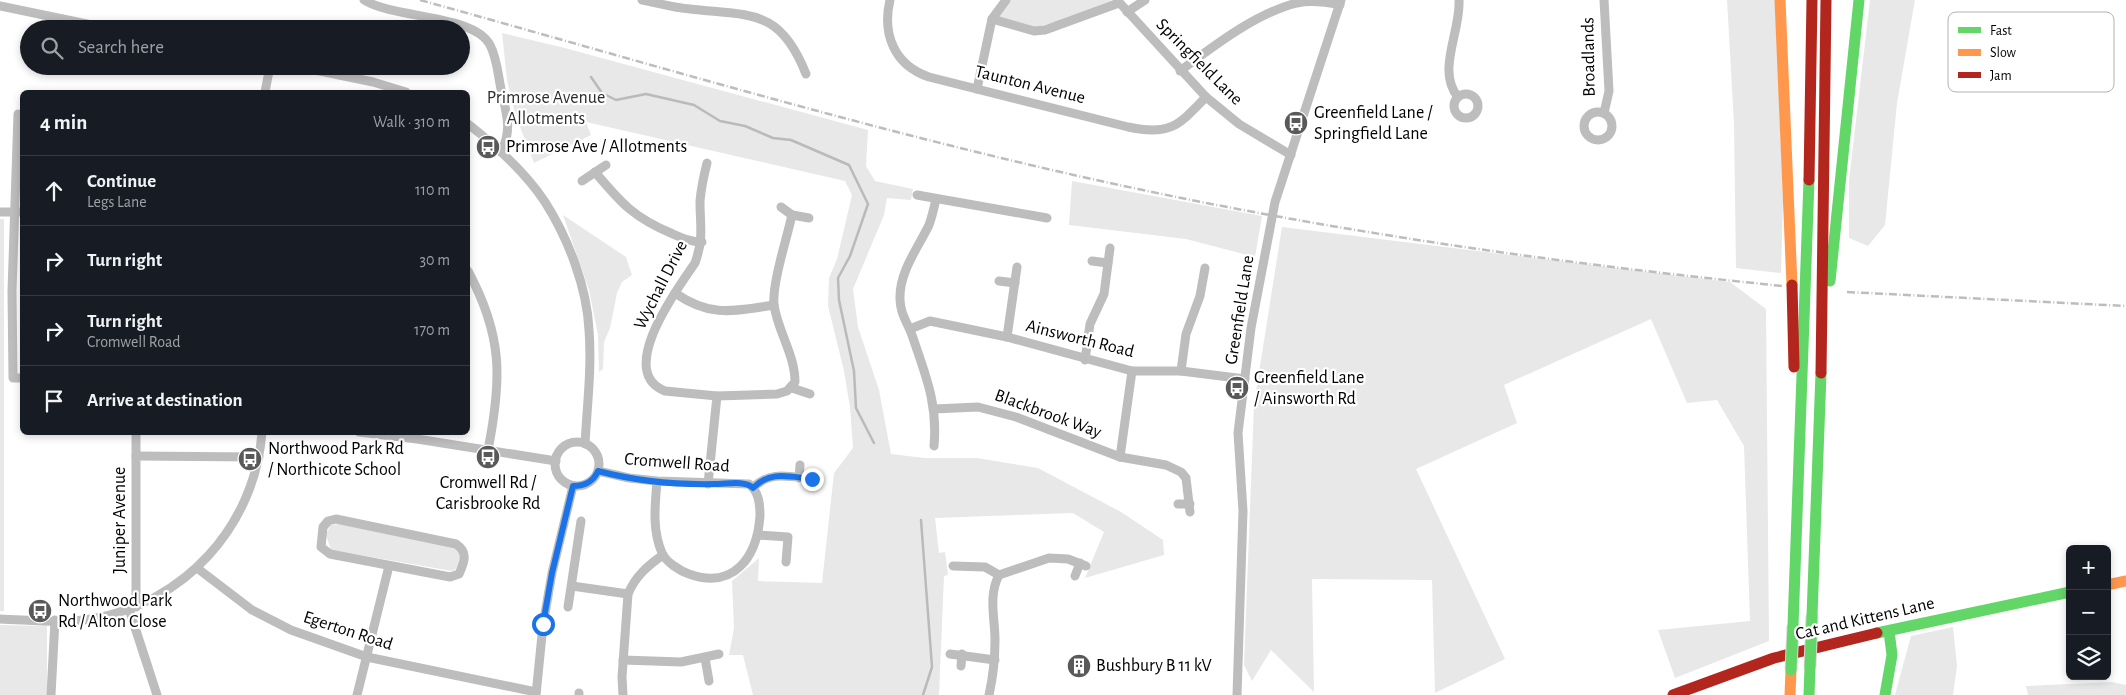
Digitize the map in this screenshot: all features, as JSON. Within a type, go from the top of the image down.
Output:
[{"type":"main road","points":[[1780,0],[1790,208],[1798,548]]},
{"type":"main road","points":[[1790,695],[1798,548],[1809,201],[1812,0]]},
{"type":"main road","points":[[1809,695],[1821,377],[1826,0]]},
{"type":"main road","points":[[1821,377],[1859,0]]},
{"type":"main road","points":[[2111,584],[2126,581]]},
{"type":"main road","name":"Cat and Kittens Lane","points":[[1673,695],[1774,658],[2066,593]]},
{"type":"main road","points":[[1885,695],[1892,655],[1890,631]]},
{"type":"street","points":[[364,0],[436,20]]},
{"type":"street","points":[[642,0],[688,9],[750,14],[767,21],[794,47],[806,74]]},
{"type":"street","name":"Taunton Avenue","points":[[890,0],[887,30],[891,43],[902,60],[920,74],[1128,127],[1160,131],[1182,121],[1206,98]]},
{"type":"street","points":[[977,88],[992,19],[1006,0]]},
{"type":"street","points":[[1127,12],[1144,0]]},
{"type":"street","points":[[1458,98],[1451,86],[1449,68],[1458,24],[1459,0]]},
{"type":"street","name":"Broadlands","points":[[1604,0],[1609,91],[1604,113]]},
{"type":"street","points":[[992,19],[1034,31],[1045,30],[1118,1]]},
{"type":"street","name":"Springfield Lane","points":[[1118,1],[1206,98],[1239,124],[1291,155]]},
{"type":"street","points":[[1180,71],[1214,45],[1282,8],[1298,2],[1340,2]]},
{"type":"street","name":"Greenfield Lane","points":[[1236,695],[1243,511],[1238,433],[1250,328],[1272,213],[1340,2]]},
{"type":"street","points":[[0,6],[68,20]]},
{"type":"street","points":[[470,28],[478,31],[486,39],[493,51],[508,120],[508,136],[501,152]]},
{"type":"street","points":[[266,90],[269,75]]},
{"type":"street","points":[[339,75],[399,90]]},
{"type":"street","points":[[18,114],[18,212],[12,291],[13,378],[20,378]]},
{"type":"street","points":[[470,126],[501,152],[545,202],[566,242],[586,305],[590,337],[585,444]]},
{"type":"street","name":"Wychall Drive","points":[[707,163],[700,200],[702,242],[695,263],[655,326],[651,337],[647,363],[649,380],[653,386],[665,391],[717,396],[777,394],[792,388]]},
{"type":"street","points":[[582,181],[606,165]]},
{"type":"street","points":[[595,172],[621,204],[648,224],[694,242],[702,242]]},
{"type":"street","points":[[916,196],[1047,218]]},
{"type":"street","points":[[934,446],[936,423],[929,381],[910,329],[902,317],[900,298],[903,277],[930,222],[936,199]]},
{"type":"street","points":[[781,207],[792,215],[809,218]]},
{"type":"street","points":[[0,212],[18,212]]},
{"type":"street","points":[[792,215],[775,290],[774,305],[795,369],[795,382],[792,388],[810,394]]},
{"type":"street","points":[[1085,360],[1090,324],[1104,294],[1110,248]]},
{"type":"street","points":[[1092,261],[1108,263]]},
{"type":"street","points":[[1007,337],[1017,267]]},
{"type":"street","points":[[1181,371],[1186,334],[1200,296],[1198,279],[1205,268]]},
{"type":"street","points":[[470,276],[485,304],[496,344],[498,386],[488,450]]},
{"type":"street","points":[[999,281],[1014,283]]},
{"type":"street","points":[[12,291],[20,291]]},
{"type":"street","points":[[675,293],[693,305],[707,310],[733,311],[774,305]]},
{"type":"street","name":"Ainsworth Road","points":[[910,329],[930,320],[1007,337],[1085,360],[1132,371],[1181,371],[1245,379]]},
{"type":"street","name":"Blackbrook Way","points":[[1120,457],[1132,371]]},
{"type":"street","points":[[708,484],[717,396]]},
{"type":"street","name":"Blackbrook Way","points":[[934,409],[978,407],[1016,417],[1120,457],[1166,465],[1181,472],[1189,487],[1190,508],[1178,504]]},
{"type":"street","name":"Juniper Avenue","points":[[136,435],[132,608],[157,695]]},
{"type":"street","points":[[0,619],[89,620],[132,608],[171,588],[197,568],[219,544],[239,515],[252,482],[259,457],[262,435]]},
{"type":"street","points":[[380,435],[556,461]]},
{"type":"street","points":[[570,444],[585,444],[597,455],[598,471],[586,485],[573,486],[559,477],[556,461],[558,454],[570,444]]},
{"type":"street","points":[[136,456],[259,457]]},
{"type":"street","points":[[798,478],[800,464]]},
{"type":"street","name":"Cromwell Road","points":[[598,471],[629,478],[657,481],[708,484],[742,483],[749,484],[754,490]]},
{"type":"street","points":[[657,481],[654,519],[663,555],[682,572],[705,578],[724,577],[733,573],[745,561],[758,535],[760,511],[754,490],[761,480],[774,476],[812,479]]},
{"type":"street","points":[[536,693],[543,624],[552,573],[573,486]]},
{"type":"street","points":[[336,519],[456,544],[462,548],[465,554],[459,574],[450,577],[389,566],[330,554],[321,547],[322,527],[328,521],[336,519]]},
{"type":"street","points":[[568,607],[581,521]]},
{"type":"street","points":[[758,535],[788,537],[786,562]]},
{"type":"street","points":[[623,695],[623,660],[628,594],[632,584],[641,572],[663,555]]},
{"type":"street","points":[[952,566],[985,567],[999,575],[1049,558],[1068,559],[1083,564],[1075,576]]},
{"type":"street","points":[[357,695],[389,566]]},
{"type":"street","name":"Egerton Road","points":[[197,568],[252,610],[290,630],[367,657],[536,693]]},
{"type":"street","points":[[989,695],[995,660],[992,604],[994,588],[999,575]]},
{"type":"street","points":[[572,586],[628,594]]},
{"type":"street","points":[[51,695],[55,620]]},
{"type":"street","points":[[623,660],[680,662],[719,654]]},
{"type":"street","points":[[950,654],[962,654],[995,660]]},
{"type":"street","points":[[961,666],[962,654]]},
{"type":"street","points":[[705,658],[708,680]]},
{"type":"green space","points":[[1009,0],[1111,0],[1114,4],[1035,28],[997,18]]},
{"type":"green space","points":[[1727,0],[1775,0],[1783,201],[1781,273],[1736,268],[1734,124]]},
{"type":"green space","points":[[1870,0],[1915,0],[1897,103],[1885,225],[1868,246],[1849,238],[1849,180]]},
{"type":"green space","name":"Primrose Avenue Allotments","points":[[502,33],[561,47],[868,130],[866,166],[875,181],[913,189],[911,200],[887,198],[884,215],[853,289],[858,327],[879,390],[891,454],[925,458],[977,458],[1038,468],[1121,512],[1163,540],[1164,555],[1085,578],[1104,532],[1073,513],[935,518],[939,553],[945,552],[948,575],[944,576],[939,695],[753,695],[743,655],[729,655],[734,628],[732,581],[759,558],[758,581],[822,583],[834,473],[853,448],[850,407],[844,371],[828,306],[829,278],[837,259],[852,195],[845,181],[586,122],[591,135],[534,163],[515,114],[507,80]]},
{"type":"green space","points":[[1072,181],[1262,216],[1255,257],[1186,239],[1069,225]]},
{"type":"green space","points":[[563,215],[626,257],[632,275],[622,282],[617,293],[610,328],[604,342],[603,369],[599,372],[598,335],[589,290]]},
{"type":"green space","points":[[0,219],[4,219],[4,611],[0,611]]},
{"type":"green space","points":[[1282,227],[1730,282],[1766,309],[1769,641],[1675,678],[1658,630],[1750,621],[1744,446],[1717,400],[1687,403],[1651,319],[1504,385],[1517,423],[1416,469],[1505,659],[1435,693],[1432,580],[1312,579],[1314,692],[1271,650],[1252,681],[1244,665],[1254,404]]},
{"type":"green space","points":[[339,524],[456,548],[460,554],[461,561],[456,569],[452,571],[331,550],[326,535],[330,525]]},
{"type":"green space","points":[[0,625],[47,626],[47,695],[0,695]]},
{"type":"green space","points":[[1953,627],[1957,666],[1953,695],[1895,695],[1911,636]]},
{"type":"green space","points":[[2112,682],[2126,685],[2126,695],[2028,695],[2026,686]]},
{"type":"waterway","points":[[591,77],[602,93],[616,100],[646,94],[694,105],[720,121],[745,126],[773,138],[791,140],[849,165],[868,204],[850,256],[838,278],[839,300],[854,371],[856,408],[874,443]]},
{"type":"waterway","points":[[921,520],[932,667],[923,695]]},
{"type":"railway","points":[[420,0],[867,124],[1047,169],[1138,189],[1378,234],[1539,258],[1782,286]]},
{"type":"railway","points":[[1847,292],[2126,306]]},
{"type":"traffic: fast","points":[[1830,281],[1859,0]]},
{"type":"traffic: fast","points":[[1793,626],[1809,180]]},
{"type":"traffic: fast","points":[[1812,616],[1821,373]]},
{"type":"traffic: fast","points":[[1877,633],[2066,593]]},
{"type":"traffic: fast","points":[[1810,667],[1812,616]]},
{"type":"traffic: fast","points":[[1791,670],[1793,626]]},
{"type":"traffic: fast","points":[[1885,695],[1892,655],[1889,631]]},
{"type":"traffic: fast","points":[[1809,695],[1810,667]]},
{"type":"traffic: slow","points":[[1780,0],[1792,285]]},
{"type":"traffic: slow","points":[[2111,584],[2126,581]]},
{"type":"traffic: slow","points":[[1790,695],[1791,670]]},
{"type":"traffic: jam","points":[[1809,180],[1812,0]]},
{"type":"traffic: jam","points":[[1821,373],[1826,0]]},
{"type":"traffic: jam","points":[[1792,285],[1794,367]]},
{"type":"traffic: jam","points":[[1673,695],[1774,658],[1877,633]]},
{"type":"place","name":"Greenfield Lane / Springfield Lane","points":[[1296,123]]},
{"type":"place","name":"Primrose Ave / Allotments","points":[[488,147]]},
{"type":"place","name":"Greenfield Lane / Ainsworth Rd","points":[[1237,388]]},
{"type":"place","name":"Cromwell Rd / Carisbrooke Rd","points":[[488,457]]},
{"type":"place","name":"Northwood Park Rd / Northicote School","points":[[250,459]]},
{"type":"place","name":"Northwood Park Rd / Alton Close","points":[[40,611]]},
{"type":"place","name":"Bushbury B 11 kV","points":[[1079,666]]},
{"type":"route","points":[[543,624],[552,573],[573,486],[586,485],[595,477],[598,471],[629,478],[657,481],[708,484],[742,483],[749,484],[753,488],[761,480],[774,476],[812,479]]}]
